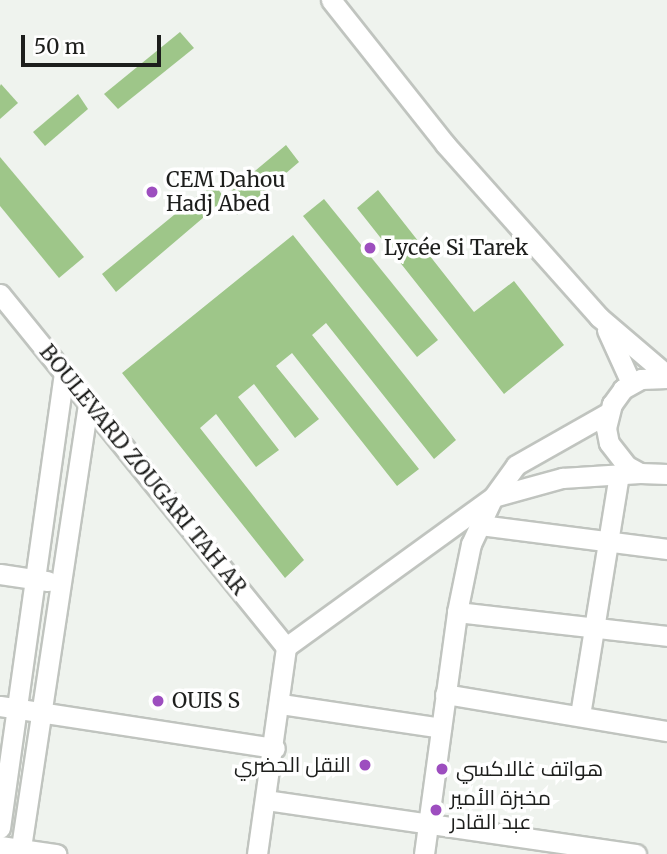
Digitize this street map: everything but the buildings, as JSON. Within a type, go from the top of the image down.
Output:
[{"type":"street","points":[[331,0],[445,144],[599,317],[667,376]]},
{"type":"street","name":"BOULEVARD ZOUGARI TAH AR","points":[[0,294],[286,647]]},
{"type":"street","points":[[599,317],[631,383]]},
{"type":"street","points":[[0,828],[8,708],[35,579],[64,373]]},
{"type":"street","points":[[640,473],[627,466],[609,443],[608,413],[617,396],[631,383],[667,376]]},
{"type":"street","points":[[21,851],[88,403]]},
{"type":"street","points":[[424,854],[457,612],[480,525],[503,480],[531,452],[608,413]]},
{"type":"street","points":[[257,854],[275,748],[286,647],[493,497],[562,478],[667,474]]},
{"type":"street","points":[[580,715],[619,475]]},
{"type":"street","points":[[480,525],[667,549]]},
{"type":"street","points":[[0,574],[60,583]]},
{"type":"street","points":[[457,612],[594,625],[667,636]]},
{"type":"street","points":[[445,694],[667,731]]},
{"type":"street","points":[[281,704],[441,728]]},
{"type":"street","points":[[8,708],[275,748]]},
{"type":"street","points":[[266,800],[636,854]]},
{"type":"street","points":[[0,846],[56,854]]},
{"type":"place","name":"CEM Dahou Hadj Abed","points":[[152,192]]},
{"type":"place","name":"Lycée Si Tarek","points":[[370,248]]},
{"type":"place","name":"OUIS S","points":[[158,701]]},
{"type":"place","name":"النقل الحضري","points":[[365,765]]},
{"type":"place","name":"هواتف غالاكسي","points":[[442,769]]},
{"type":"place","name":"مخبزة الأمير عبد القادر","points":[[436,810]]}]
